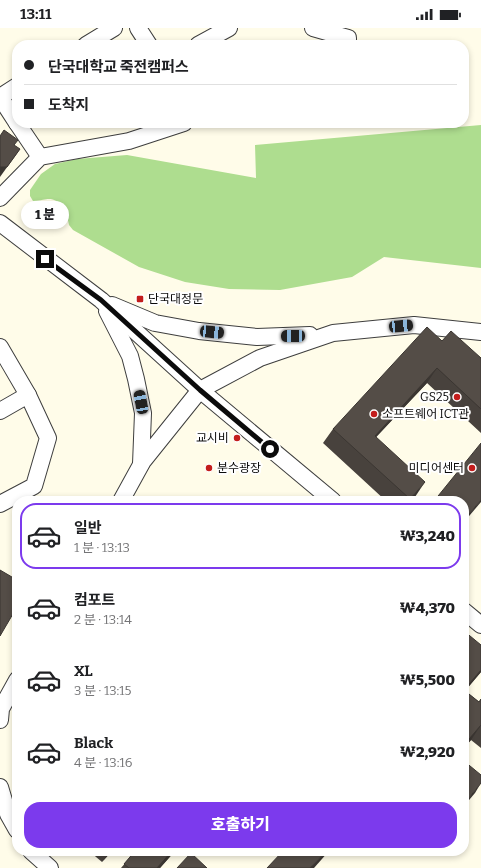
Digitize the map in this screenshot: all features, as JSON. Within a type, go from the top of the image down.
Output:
[{"type":"lane","points":[[94,40],[114,28]]},
{"type":"lane","points":[[138,28],[146,40]]},
{"type":"lane","points":[[207,40],[229,28]]},
{"type":"lane","points":[[313,28],[348,38],[348,40]]},
{"type":"lane","points":[[12,89],[0,97],[12,115]]},
{"type":"lane","points":[[20,128],[40,157]]},
{"type":"lane","points":[[0,198],[40,157],[128,141],[168,128]]},
{"type":"lane","points":[[0,223],[101,300],[200,390],[322,496]]},
{"type":"lane","points":[[101,300],[155,323],[199,331],[257,337],[333,333],[414,325],[481,332]]},
{"type":"lane","points":[[101,300],[130,356],[136,379],[143,414],[141,464]]},
{"type":"lane","points":[[124,496],[141,464],[200,390],[260,358],[333,333]]},
{"type":"lane","points":[[0,346],[28,394],[48,438],[34,486],[15,496]]},
{"type":"lane","points":[[0,411],[28,394]]},
{"type":"lane","points":[[0,504],[12,498]]},
{"type":"lane","points":[[469,615],[481,625]]},
{"type":"lane","points":[[0,713],[12,690]]},
{"type":"lane","points":[[0,787],[8,814],[12,821]]},
{"type":"lane","points":[[37,856],[50,868]]},
{"type":"green space","points":[[481,125],[481,268],[384,257],[352,277],[280,290],[229,289],[185,282],[139,267],[73,230],[69,225],[65,206],[52,199],[33,201],[30,196],[30,190],[41,174],[55,164],[77,159],[127,155],[256,178],[255,145],[447,128],[469,128],[469,126]]},
{"type":"building","points":[[4,130],[18,140],[14,145],[20,149],[7,167],[0,167],[0,136]]},
{"type":"building","name":"소프트웨어 ICT관","points":[[427,327],[442,341],[451,331],[481,358],[481,409],[437,368],[375,436],[425,482],[413,496],[407,496],[333,429]]},
{"type":"building","name":"미디어센터","points":[[481,443],[481,500],[469,514],[469,496],[438,496]]},
{"type":"building","points":[[0,570],[12,577],[12,616],[0,636]]},
{"type":"building","points":[[469,635],[481,645],[481,670],[469,684]]},
{"type":"building","points":[[469,694],[479,702],[481,699],[481,725],[469,739]]},
{"type":"building","points":[[469,765],[481,775],[481,783],[469,798]]},
{"type":"building","points":[[131,856],[168,856],[157,868],[129,868],[124,864]]},
{"type":"building","points":[[188,856],[194,856],[207,868],[177,868]]},
{"type":"building","points":[[278,856],[321,856],[310,868],[267,868]]},
{"type":"place","name":"단국대정문","points":[[140,299]]},
{"type":"place","name":"GS25","points":[[457,397]]},
{"type":"place","name":"소프트웨어 ICT관","points":[[374,414]]},
{"type":"place","name":"교시비","points":[[237,438]]},
{"type":"place","name":"분수광장","points":[[209,468]]},
{"type":"place","name":"미디어센터","points":[[472,468]]},
{"type":"route","points":[[45,259],[101,300],[200,390],[270,449]]}]
